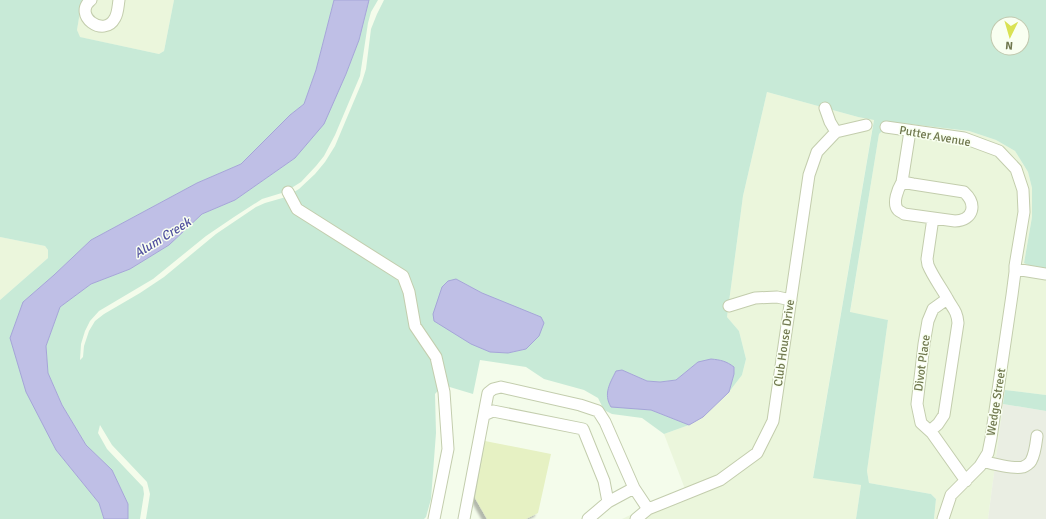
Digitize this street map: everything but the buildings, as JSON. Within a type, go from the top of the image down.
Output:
[{"type":"street","points":[[91,0],[85,10],[87,18],[92,24],[100,27],[108,25],[114,20],[119,0]]},
{"type":"street","points":[[825,108],[830,122],[836,132],[866,125]]},
{"type":"street","name":"Putter Avenue","points":[[886,127],[964,138],[1000,151],[1016,169],[1023,190],[1024,212],[1015,269]]},
{"type":"street","points":[[902,182],[964,192],[969,197],[972,210],[969,216],[963,220],[955,221],[904,214],[898,210],[895,204],[898,189],[902,182],[910,131]]},
{"type":"street","name":"Club House Drive","points":[[636,519],[648,509],[720,480],[757,453],[773,421],[809,175],[817,152],[836,132]]},
{"type":"street","points":[[288,192],[297,209],[404,276],[409,292],[415,326],[436,357],[444,392],[448,449],[434,519]]},
{"type":"street","points":[[930,431],[944,416],[958,323],[958,315],[947,299],[928,265],[934,218]]},
{"type":"street","points":[[1015,269],[1046,274]]},
{"type":"street","name":"Wedge Street","points":[[943,519],[951,495],[980,466],[988,453],[1015,269]]},
{"type":"street","points":[[728,306],[755,298],[778,297],[791,300]]},
{"type":"street","name":"Divot Place","points":[[947,299],[933,309],[928,320],[916,404],[921,423],[930,431],[966,481]]},
{"type":"street","points":[[464,519],[488,393],[493,389],[502,387],[598,410],[605,422],[634,488],[648,509]]},
{"type":"street","points":[[484,416],[493,412],[583,429],[604,481],[608,502]]},
{"type":"street","points":[[983,461],[994,465],[1024,467],[1030,462],[1034,455],[1037,436]]},
{"type":"street","points":[[588,519],[608,502],[634,488]]},
{"type":"shaded area","points":[[0,0],[82,0],[77,30],[80,37],[159,54],[164,51],[174,0],[334,0],[316,70],[304,104],[290,115],[241,164],[197,183],[91,240],[23,302],[56,450],[99,503],[104,519],[0,519],[0,300],[48,258],[48,250],[45,246],[0,237]]},
{"type":"shaded area","points":[[82,0],[174,0],[164,51],[159,54],[79,37],[77,30]]},
{"type":"shaded area","points":[[369,0],[378,0],[371,12],[368,23],[360,76],[335,135],[324,156],[316,166],[301,182],[285,192],[262,199],[206,236],[153,279],[99,311],[90,321],[85,331],[81,344],[80,360],[83,357],[84,346],[89,331],[95,321],[164,277],[216,234],[256,207],[286,197],[299,189],[315,174],[335,146],[362,82],[366,69],[371,29],[384,0],[1046,0],[1046,271],[1036,269],[1024,263],[1032,217],[1032,188],[1028,172],[1015,151],[996,140],[969,131],[892,122],[879,134],[850,312],[888,320],[867,471],[869,483],[931,494],[936,499],[934,519],[856,519],[861,485],[813,478],[874,120],[767,92],[743,196],[727,317],[739,331],[746,359],[742,375],[729,392],[734,374],[698,362],[676,380],[660,382],[647,381],[622,370],[642,409],[651,410],[689,425],[664,434],[642,418],[612,414],[604,410],[598,398],[584,390],[544,379],[526,367],[480,360],[473,394],[443,385],[435,394],[436,433],[431,499],[426,517],[424,519],[146,519],[150,494],[147,482],[112,445],[100,425],[98,433],[107,449],[143,487],[144,494],[140,519],[128,519],[128,504],[112,470],[86,445],[62,405],[48,373],[46,346],[60,307],[91,284],[130,269],[169,245],[202,214],[235,200],[295,158],[324,123],[346,74],[359,40]],"holes":[[[456,279],[482,293],[526,349],[508,353],[490,352]]]},
{"type":"shaded area","points":[[767,92],[858,117],[874,119],[813,477],[861,485],[856,519],[622,519],[685,489],[664,434],[689,425],[703,417],[729,392],[742,375],[746,359],[739,331],[727,317],[743,196]]},
{"type":"shaded area","points":[[892,122],[969,131],[996,140],[1015,151],[1028,172],[1032,188],[1032,217],[1024,263],[1046,271],[1046,395],[1005,390],[988,519],[934,519],[936,499],[931,494],[869,483],[867,471],[888,320],[850,313],[879,134]]},
{"type":"shaded area","points":[[0,237],[45,246],[48,250],[48,258],[0,300]]},
{"type":"shaded area","points":[[1005,390],[1046,395],[1046,411],[1003,404]]},
{"type":"shaded area","points":[[1003,404],[1046,411],[1046,519],[988,519]]},
{"type":"water","name":"Alum Creek","points":[[334,0],[369,0],[359,40],[324,124],[295,158],[235,200],[202,214],[169,245],[130,269],[91,284],[60,307],[46,346],[48,373],[62,405],[86,445],[112,470],[128,504],[128,519],[104,519],[99,503],[56,450],[26,392],[10,338],[23,302],[91,240],[197,183],[241,164],[290,115],[304,104],[316,70]]},
{"type":"water","points":[[456,279],[482,293],[541,317],[544,323],[539,336],[526,349],[508,353],[490,352],[471,344],[434,321],[433,314],[442,287],[448,281]]},
{"type":"water","points":[[711,359],[723,361],[734,367],[734,374],[729,392],[703,417],[689,425],[651,410],[611,407],[607,393],[616,371],[622,370],[647,381],[660,382],[676,380],[698,362]]}]
